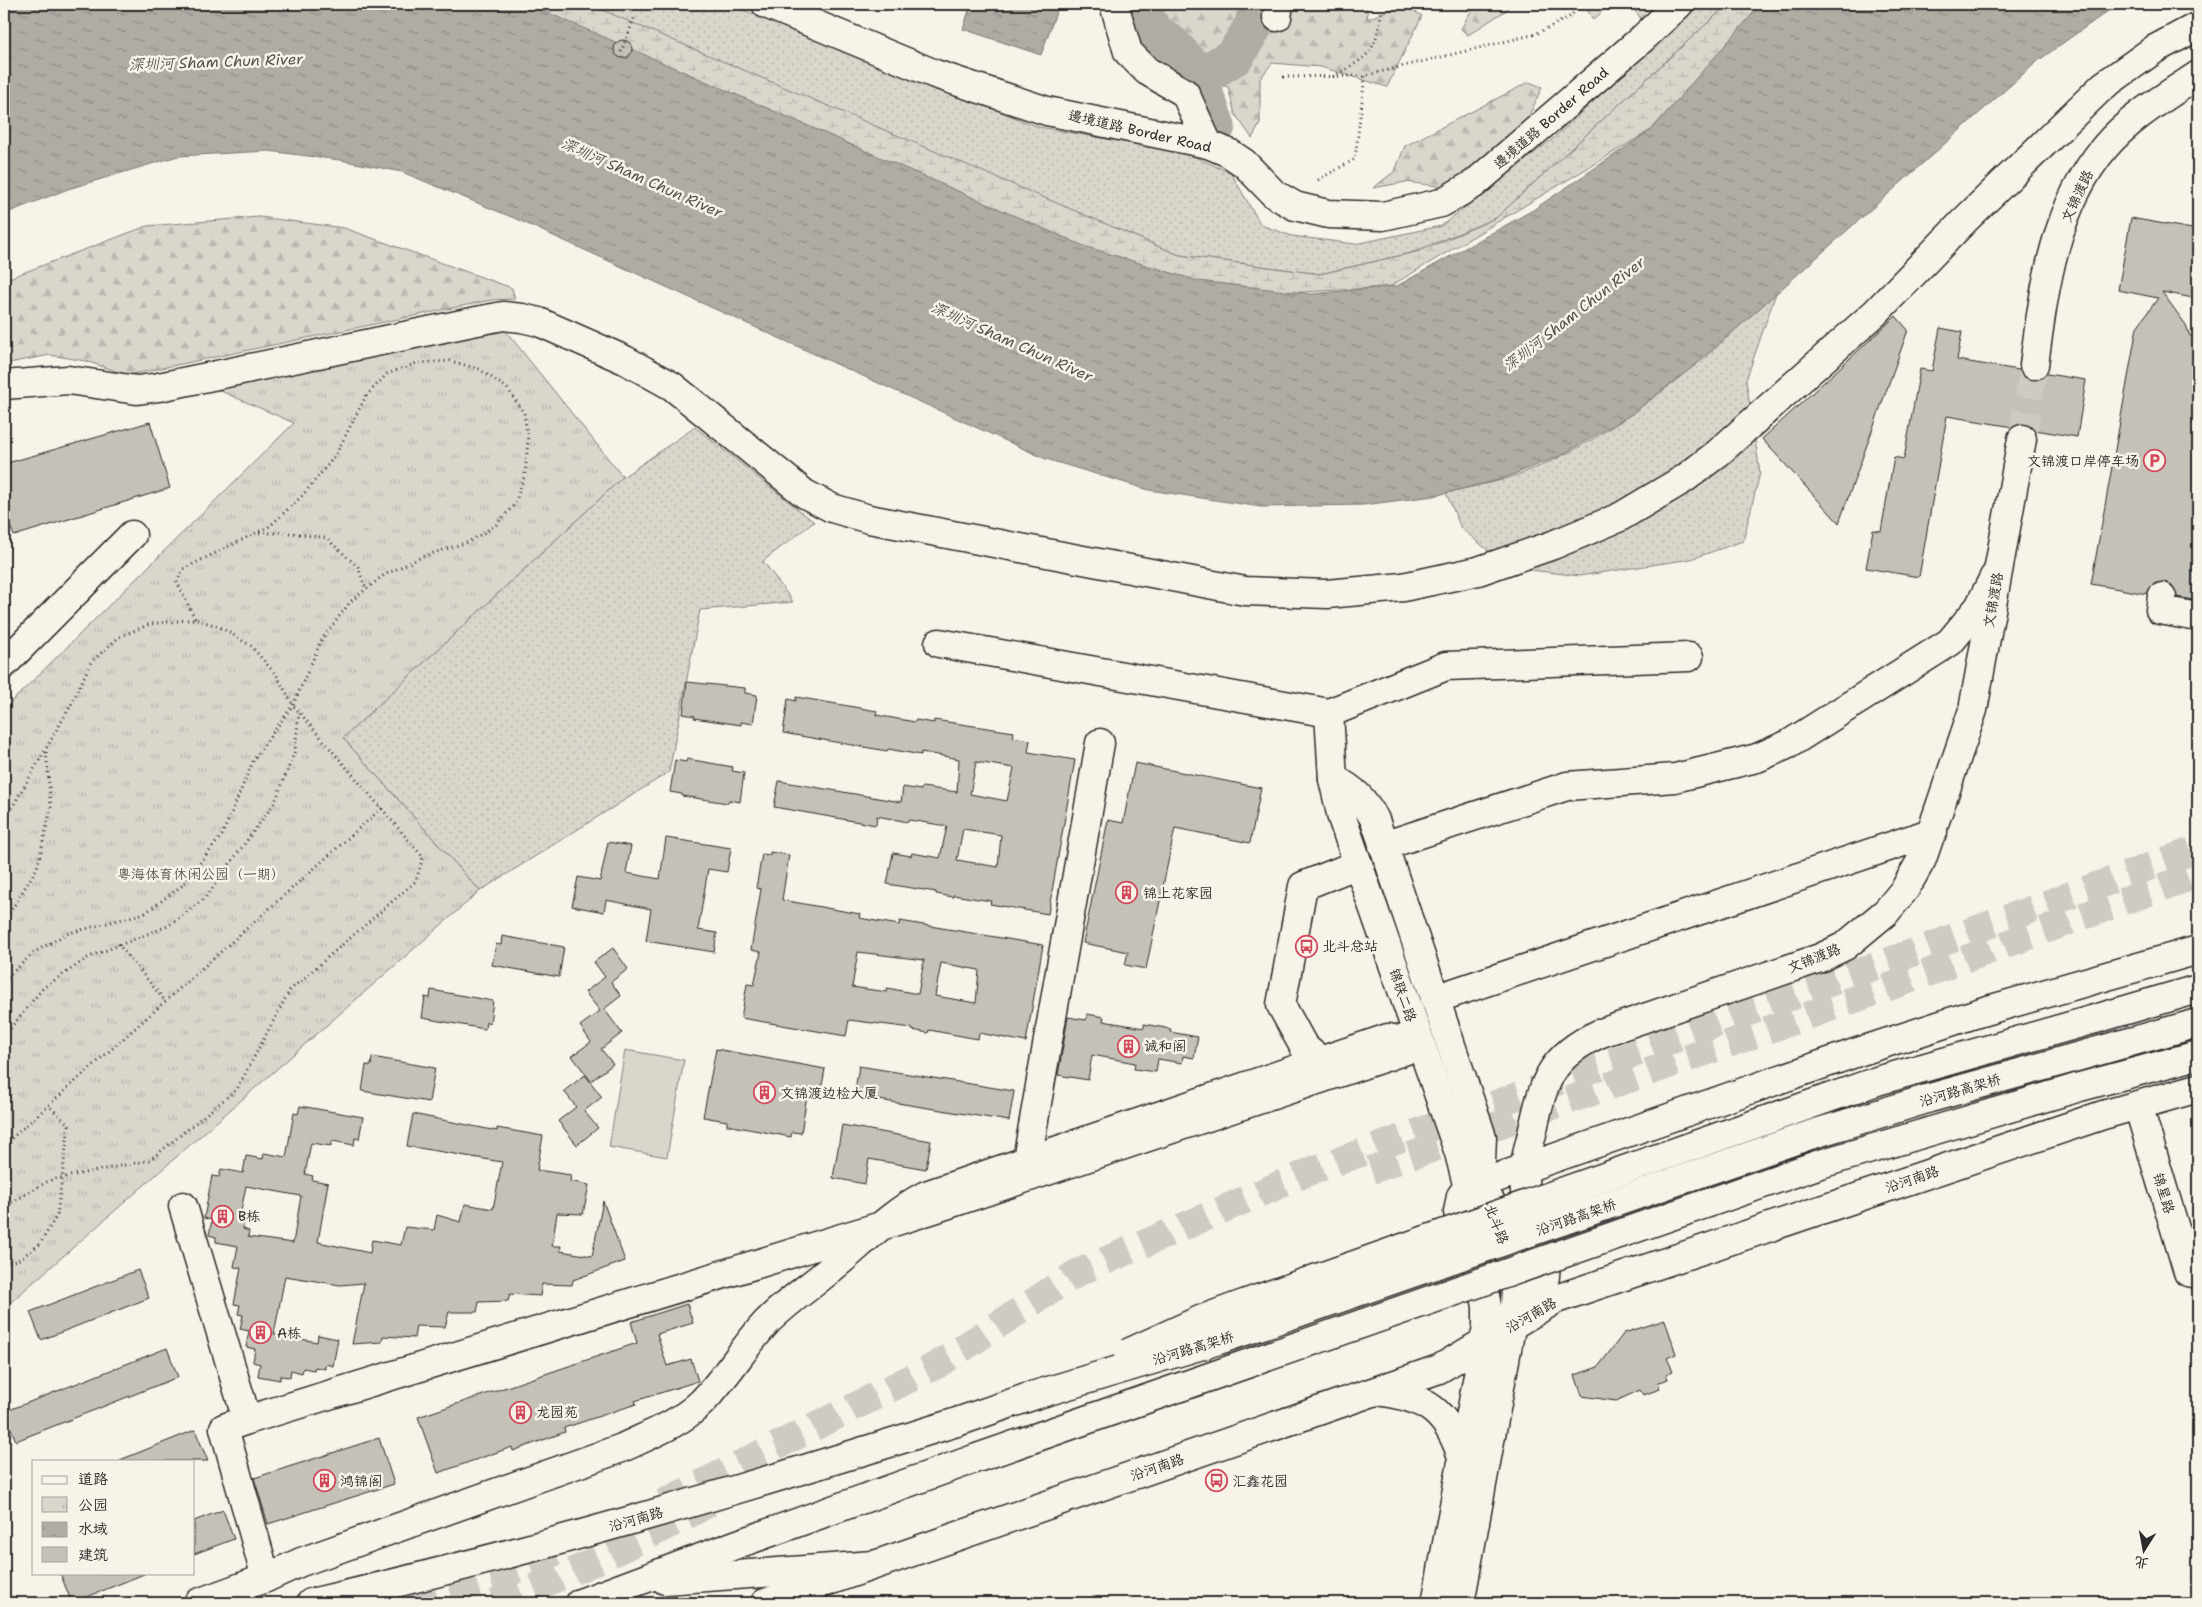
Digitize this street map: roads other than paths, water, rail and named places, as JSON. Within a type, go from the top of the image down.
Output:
[{"type":"main road","name":"邊境道路 Border Road","points":[[766,4],[935,74],[1047,111],[1208,144],[1230,153],[1244,163],[1274,194],[1295,206],[1328,214],[1383,216],[1441,203],[1474,184],[1643,38],[1678,4]]},
{"type":"main road","points":[[1114,4],[1128,52],[1147,71],[1176,86],[1185,93],[1208,144]]},
{"type":"main road","points":[[4,385],[68,380],[137,390],[503,316],[522,318],[538,322],[625,360],[672,386],[805,494],[832,508],[869,519],[1245,591],[1327,594],[1403,587],[1478,571],[1553,546],[1620,517],[1684,479],[1718,453],[1875,313],[1964,221],[2103,86],[2155,49],[2198,26]]},
{"type":"main road","name":"文锦渡路","points":[[2034,365],[2048,274],[2065,219],[2080,184],[2105,146],[2122,130],[2198,74]]},
{"type":"main road","name":"文锦渡路","points":[[1499,1328],[1529,1306],[1542,1292],[1546,1274],[1545,1256],[1525,1192],[1525,1167],[1540,1099],[1546,1081],[1557,1064],[1570,1050],[1601,1033],[1820,958],[1845,946],[1886,912],[1905,889],[1922,859],[1933,832],[1973,710],[2022,438]]},
{"type":"main road","points":[[4,664],[132,535]]},
{"type":"main road","points":[[1383,846],[1567,786],[1675,778],[1757,758],[1789,744],[1950,642],[1979,607],[1999,566]]},
{"type":"main road","points":[[2162,597],[2160,610],[2198,617]]},
{"type":"main road","points":[[939,643],[1329,713],[1446,666],[1689,657]]},
{"type":"main road","name":"锦联二路","points":[[1329,713],[1333,779],[1342,818],[1458,1153],[1468,1188]]},
{"type":"main road","points":[[1027,1169],[1100,743]]},
{"type":"main road","points":[[1333,779],[1350,788],[1365,802],[1375,820],[1482,1137],[1482,1161],[1468,1188],[1461,1196],[1458,1212],[1483,1284],[1487,1307],[1499,1328],[1460,1603]]},
{"type":"main road","points":[[1435,999],[1933,832]]},
{"type":"main road","points":[[1329,1067],[1304,1047],[1281,1005],[1303,886],[1358,864]]},
{"type":"main road","points":[[1468,1188],[1954,1020],[2198,950]]},
{"type":"main road","points":[[1035,1395],[1200,1320],[1750,1124],[1877,1080],[2198,989]]},
{"type":"main road","name":"沿河路高架桥","points":[[957,1422],[1035,1395],[1220,1340],[1810,1135],[1930,1098],[2198,1023]]},
{"type":"main road","points":[[198,1603],[266,1578],[302,1562],[622,1448],[667,1426],[700,1404],[766,1324],[788,1303],[901,1209],[926,1196],[1027,1169],[1329,1067],[1388,1038],[1421,1045]]},
{"type":"main road","points":[[580,1603],[977,1458],[1817,1165],[2080,1086],[2198,1055]]},
{"type":"main road","name":"沿河南路","points":[[873,1565],[1439,1369],[1499,1328],[1556,1299],[2138,1105],[2198,1088]]},
{"type":"main road","name":"锦星路","points":[[2138,1105],[2188,1272],[2198,1274]]},
{"type":"main road","points":[[183,1206],[247,1420]]},
{"type":"main road","points":[[266,1578],[224,1428],[881,1226]]},
{"type":"main road","points":[[1436,1603],[1463,1460],[1499,1328]]},
{"type":"main road","points":[[1376,1391],[1399,1394],[1418,1400],[1434,1411],[1448,1423],[1456,1438],[1463,1460]]},
{"type":"main road","name":"沿河南路","points":[[311,1603],[482,1562],[674,1509],[957,1422]]},
{"type":"main road","points":[[636,1582],[873,1565]]},
{"type":"main road","points":[[765,1603],[873,1565]]},
{"type":"water","name":"深圳河 Sham Chun River","points":[[4,4],[528,4],[1084,246],[1198,281],[1312,294],[1397,286],[1533,210],[1651,130],[1761,4],[2118,4],[2039,60],[1698,363],[1632,414],[1560,456],[1502,479],[1434,496],[1363,505],[1261,507],[1149,490],[1046,459],[514,218],[402,172],[340,160],[268,151],[178,156],[68,189],[4,214]]},
{"type":"water","points":[[971,4],[1059,4],[1041,55],[963,29]]},
{"type":"waterway","points":[[1138,4],[1153,31],[1171,44],[1195,70],[1216,126]]},
{"type":"waterway","points":[[1199,83],[1217,67],[1235,56],[1254,25],[1258,4]]},
{"type":"tunnel","points":[[2022,439],[2034,365]]},
{"type":"tunnel","points":[[663,1503],[937,1365],[1077,1273],[1311,1171],[2198,849]]},
{"type":"tunnel","points":[[1371,1170],[1889,987],[2198,874]]},
{"type":"tunnel","points":[[495,1603],[604,1557],[709,1503]]},
{"type":"tunnel","points":[[410,1603],[501,1576],[567,1547]]},
{"type":"place","name":"文锦渡口岸停车场","points":[[2155,461]]},
{"type":"place","name":"锦上花家园","points":[[1127,893]]},
{"type":"place","name":"北斗总站","points":[[1306,946]]},
{"type":"place","name":"诚和阁","points":[[1128,1046]]},
{"type":"place","name":"文锦渡边检大厦","points":[[764,1093]]},
{"type":"place","name":"B栋","points":[[222,1216]]},
{"type":"place","name":"A栋","points":[[261,1333]]},
{"type":"place","name":"龙园苑","points":[[520,1412]]},
{"type":"place","name":"鸿锦阁","points":[[324,1481]]},
{"type":"place","name":"汇鑫花园","points":[[1216,1481]]},
{"type":"park label","name":"粤海体育休闲公园（一期）","points":[[201,874]]}]
